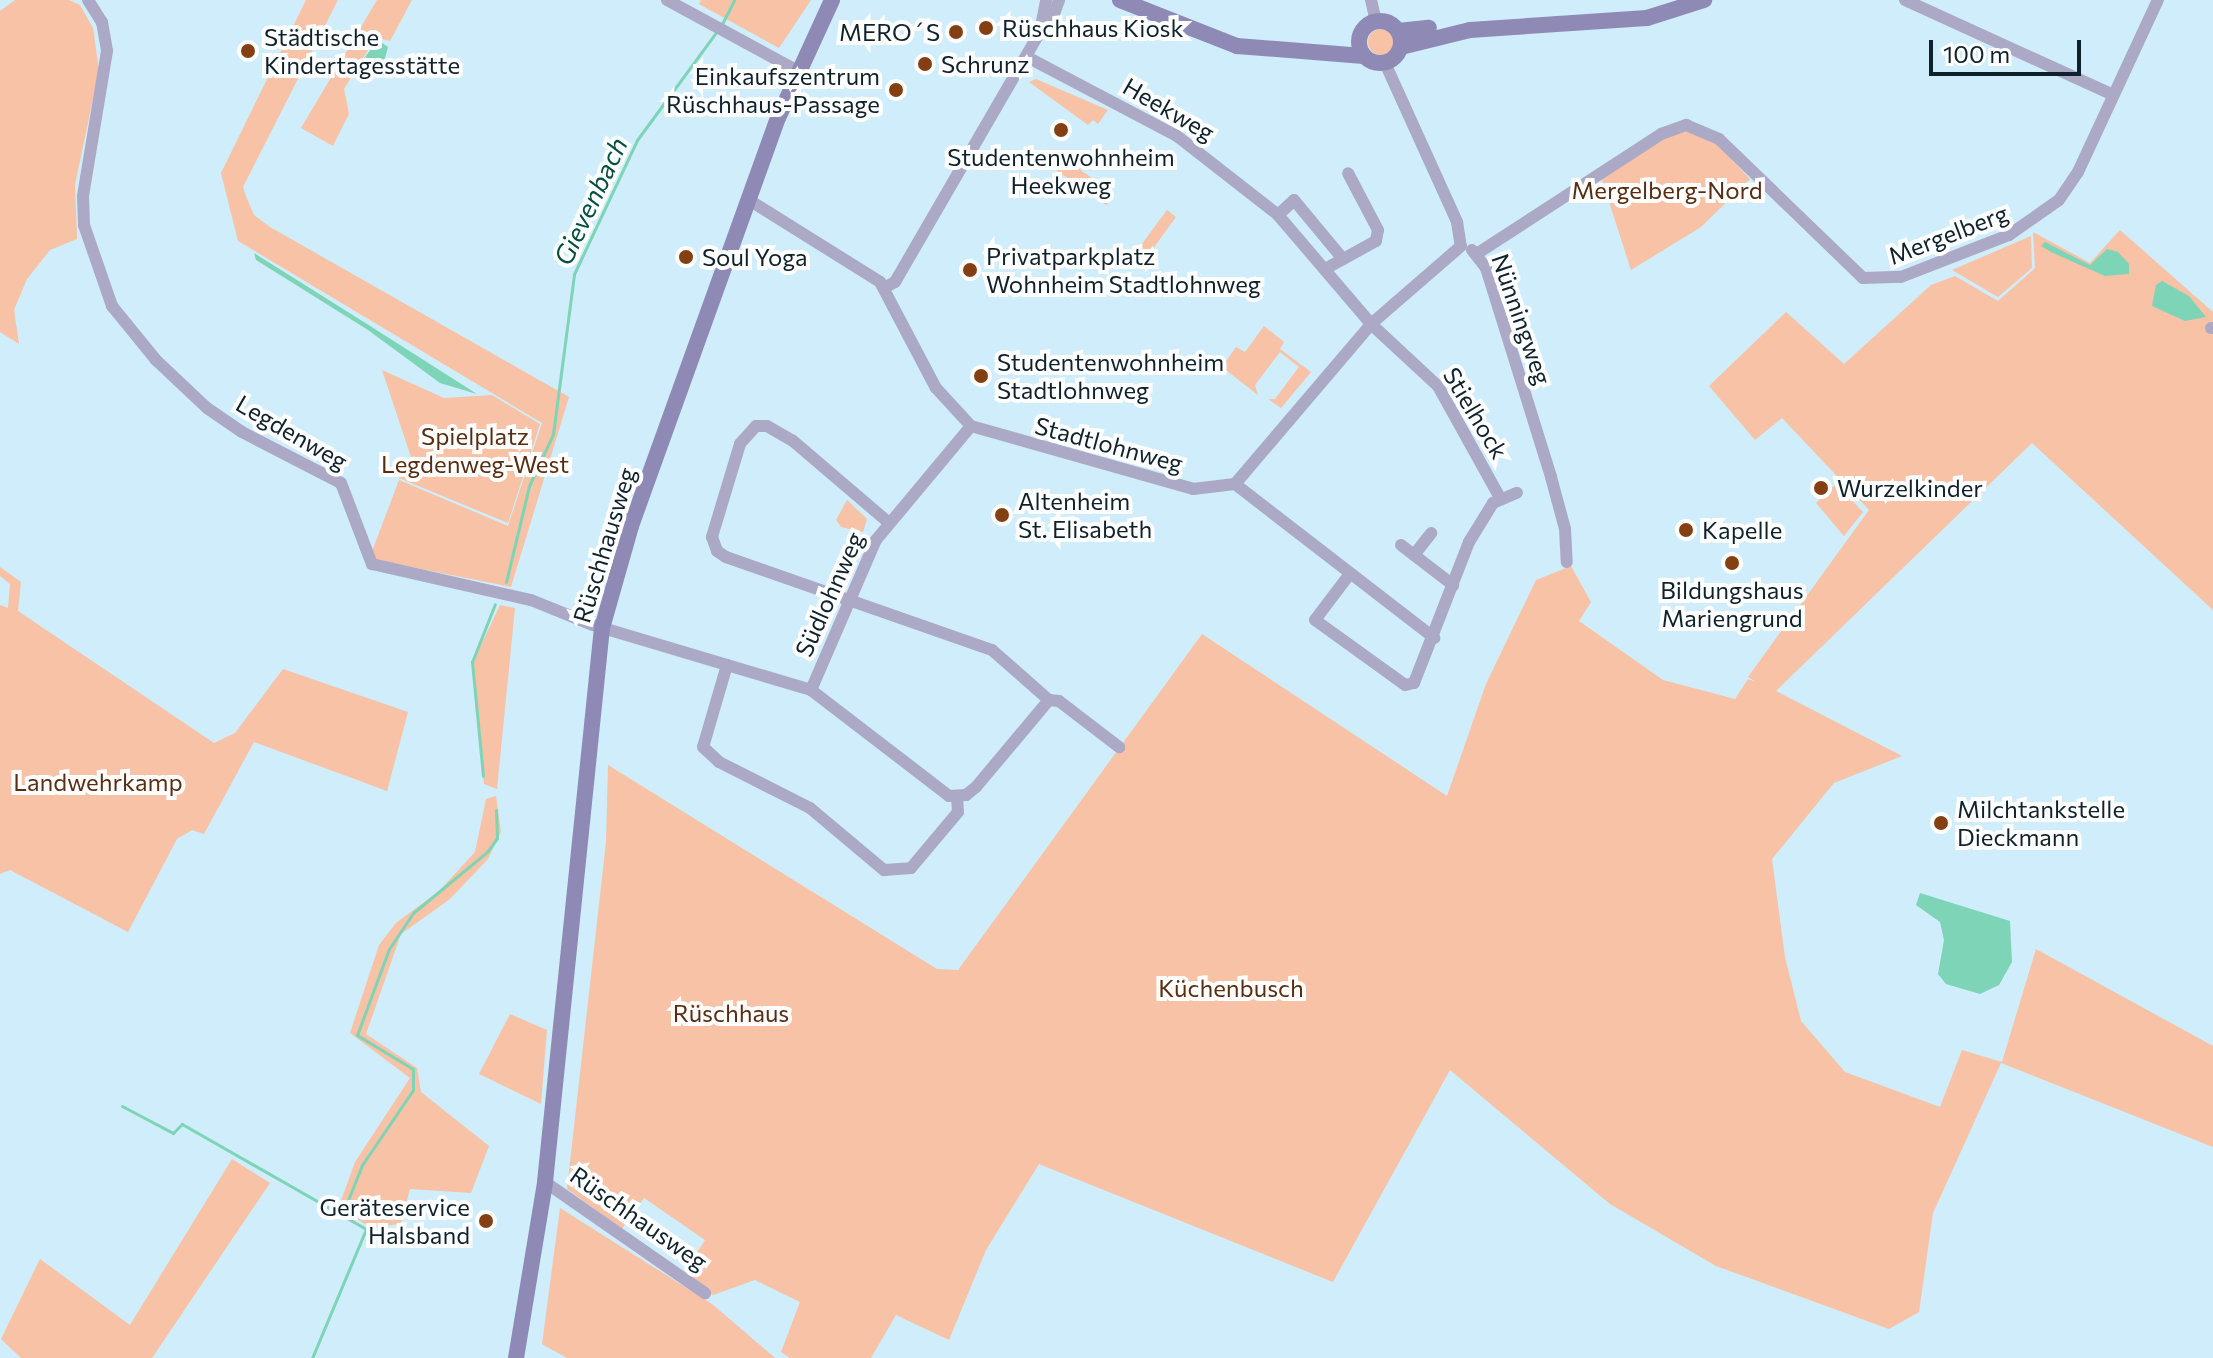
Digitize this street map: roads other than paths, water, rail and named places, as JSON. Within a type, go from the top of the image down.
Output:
[{"type":"main road","name":"Rüschhausweg","points":[[516,1358],[545,1182],[602,628],[631,526],[749,200],[798,71],[832,0]]},
{"type":"main road","points":[[1120,0],[1237,46],[1364,56],[1385,63],[1399,39],[1488,18],[1634,10],[1680,0]]},
{"type":"main road","points":[[1309,52],[1361,35],[1376,22],[1399,39],[1470,30],[1647,18],[1704,0]]},
{"type":"main road","points":[[1361,35],[1364,56]]},
{"type":"street","points":[[667,0],[798,71]]},
{"type":"street","points":[[884,288],[895,282],[1027,57],[1040,32],[1046,0]]},
{"type":"street","points":[[1040,32],[1050,25],[1059,0]]},
{"type":"street","points":[[1371,0],[1376,22]]},
{"type":"street","points":[[1905,0],[2113,95]]},
{"type":"street","name":"Mergelberg","points":[[1478,253],[1661,134],[1695,126],[1719,139],[1851,270],[1863,278],[1885,282],[2009,235],[2043,214],[2078,172],[2158,0]]},
{"type":"street","name":"Legdenweg","points":[[90,2],[104,30],[106,79],[87,170],[84,225],[97,273],[118,315],[160,365],[207,408],[242,432],[341,483],[372,564],[511,595],[602,628]]},
{"type":"street","name":"Heekweg","points":[[1027,57],[1177,136],[1278,215],[1371,324]]},
{"type":"street","name":"Nünningweg","points":[[1385,63],[1457,222],[1461,246],[1478,253],[1551,477],[1565,529],[1567,562]]},
{"type":"street","points":[[1325,269],[1376,241],[1378,230],[1348,173]]},
{"type":"street","points":[[749,200],[884,288],[936,388],[971,426]]},
{"type":"street","points":[[1278,215],[1294,200],[1343,259]]},
{"type":"street","points":[[1434,638],[1235,484],[1371,324],[1461,246]]},
{"type":"street","name":"Stielhock","points":[[1371,324],[1438,386],[1500,498]]},
{"type":"street","points":[[888,522],[781,432],[756,426],[740,444],[712,537],[717,551],[992,650],[1049,700],[1059,701],[1119,747]]},
{"type":"street","name":"Südlohnweg","points":[[602,628],[811,690],[848,600],[888,522],[971,426]]},
{"type":"street","name":"Stadtlohnweg","points":[[971,426],[1193,489],[1235,484]]},
{"type":"street","name":"Stielhock","points":[[1349,575],[1315,620],[1405,685],[1414,683],[1481,523],[1500,498],[1517,493]]},
{"type":"street","points":[[1414,555],[1431,533]]},
{"type":"street","points":[[1401,545],[1453,585]]},
{"type":"street","points":[[727,665],[703,747],[719,762],[810,808],[884,870],[911,868],[958,812],[957,797]]},
{"type":"street","points":[[811,690],[941,793],[957,797],[976,787],[1049,700]]},
{"type":"street","name":"Rüschhausweg","points":[[545,1182],[705,1293]]},
{"type":"waterway","name":"Gievenbach","points":[[722,24],[734,0]]},
{"type":"waterway","name":"Gievenbach","points":[[506,582],[529,486],[553,434],[574,274],[637,140],[717,31]]},
{"type":"waterway","name":"Gievenbach","points":[[483,776],[472,662],[495,604]]},
{"type":"waterway","name":"Gievenbach","points":[[342,1215],[362,1165],[413,1090],[413,1069],[357,1035],[389,949],[413,913],[487,852],[497,838],[496,810]]},
{"type":"waterway","points":[[122,1106],[173,1133],[182,1124],[366,1229],[312,1358]]},
{"type":"place","name":"Rüschhaus Kiosk","points":[[986,28]]},
{"type":"place","name":"MERO´S","points":[[956,32]]},
{"type":"place","name":"Städtische Kindertagesstätte","points":[[248,51]]},
{"type":"place","name":"Schrunz","points":[[925,64]]},
{"type":"place","name":"Einkaufszentrum Rüschhaus-Passage","points":[[896,90]]},
{"type":"place","name":"Studentenwohnheim Heekweg","points":[[1061,130]]},
{"type":"place","name":"Soul Yoga","points":[[686,257]]},
{"type":"place","name":"Privatparkplatz Wohnheim Stadtlohnweg","points":[[970,270]]},
{"type":"place","name":"Studentenwohnheim Stadtlohnweg","points":[[981,376]]},
{"type":"place","name":"Wurzelkinder","points":[[1821,488]]},
{"type":"place","name":"Altenheim St. Elisabeth","points":[[1002,515]]},
{"type":"place","name":"Kapelle","points":[[1686,530]]},
{"type":"place","name":"Bildungshaus Mariengrund","points":[[1732,563]]},
{"type":"place","name":"Milchtankstelle Dieckmann","points":[[1941,823]]},
{"type":"place","name":"Geräteservice Halsband","points":[[486,1221]]},
{"type":"park label","name":"Mergelberg-Nord","points":[[1667,190]]},
{"type":"park label","name":"Spielplatz Legdenweg-West","points":[[475,450]]},
{"type":"park label","name":"Landwehrkamp","points":[[98,782]]},
{"type":"park label","name":"Küchenbusch","points":[[1231,988]]},
{"type":"park label","name":"Rüschhaus","points":[[731,1013]]}]
